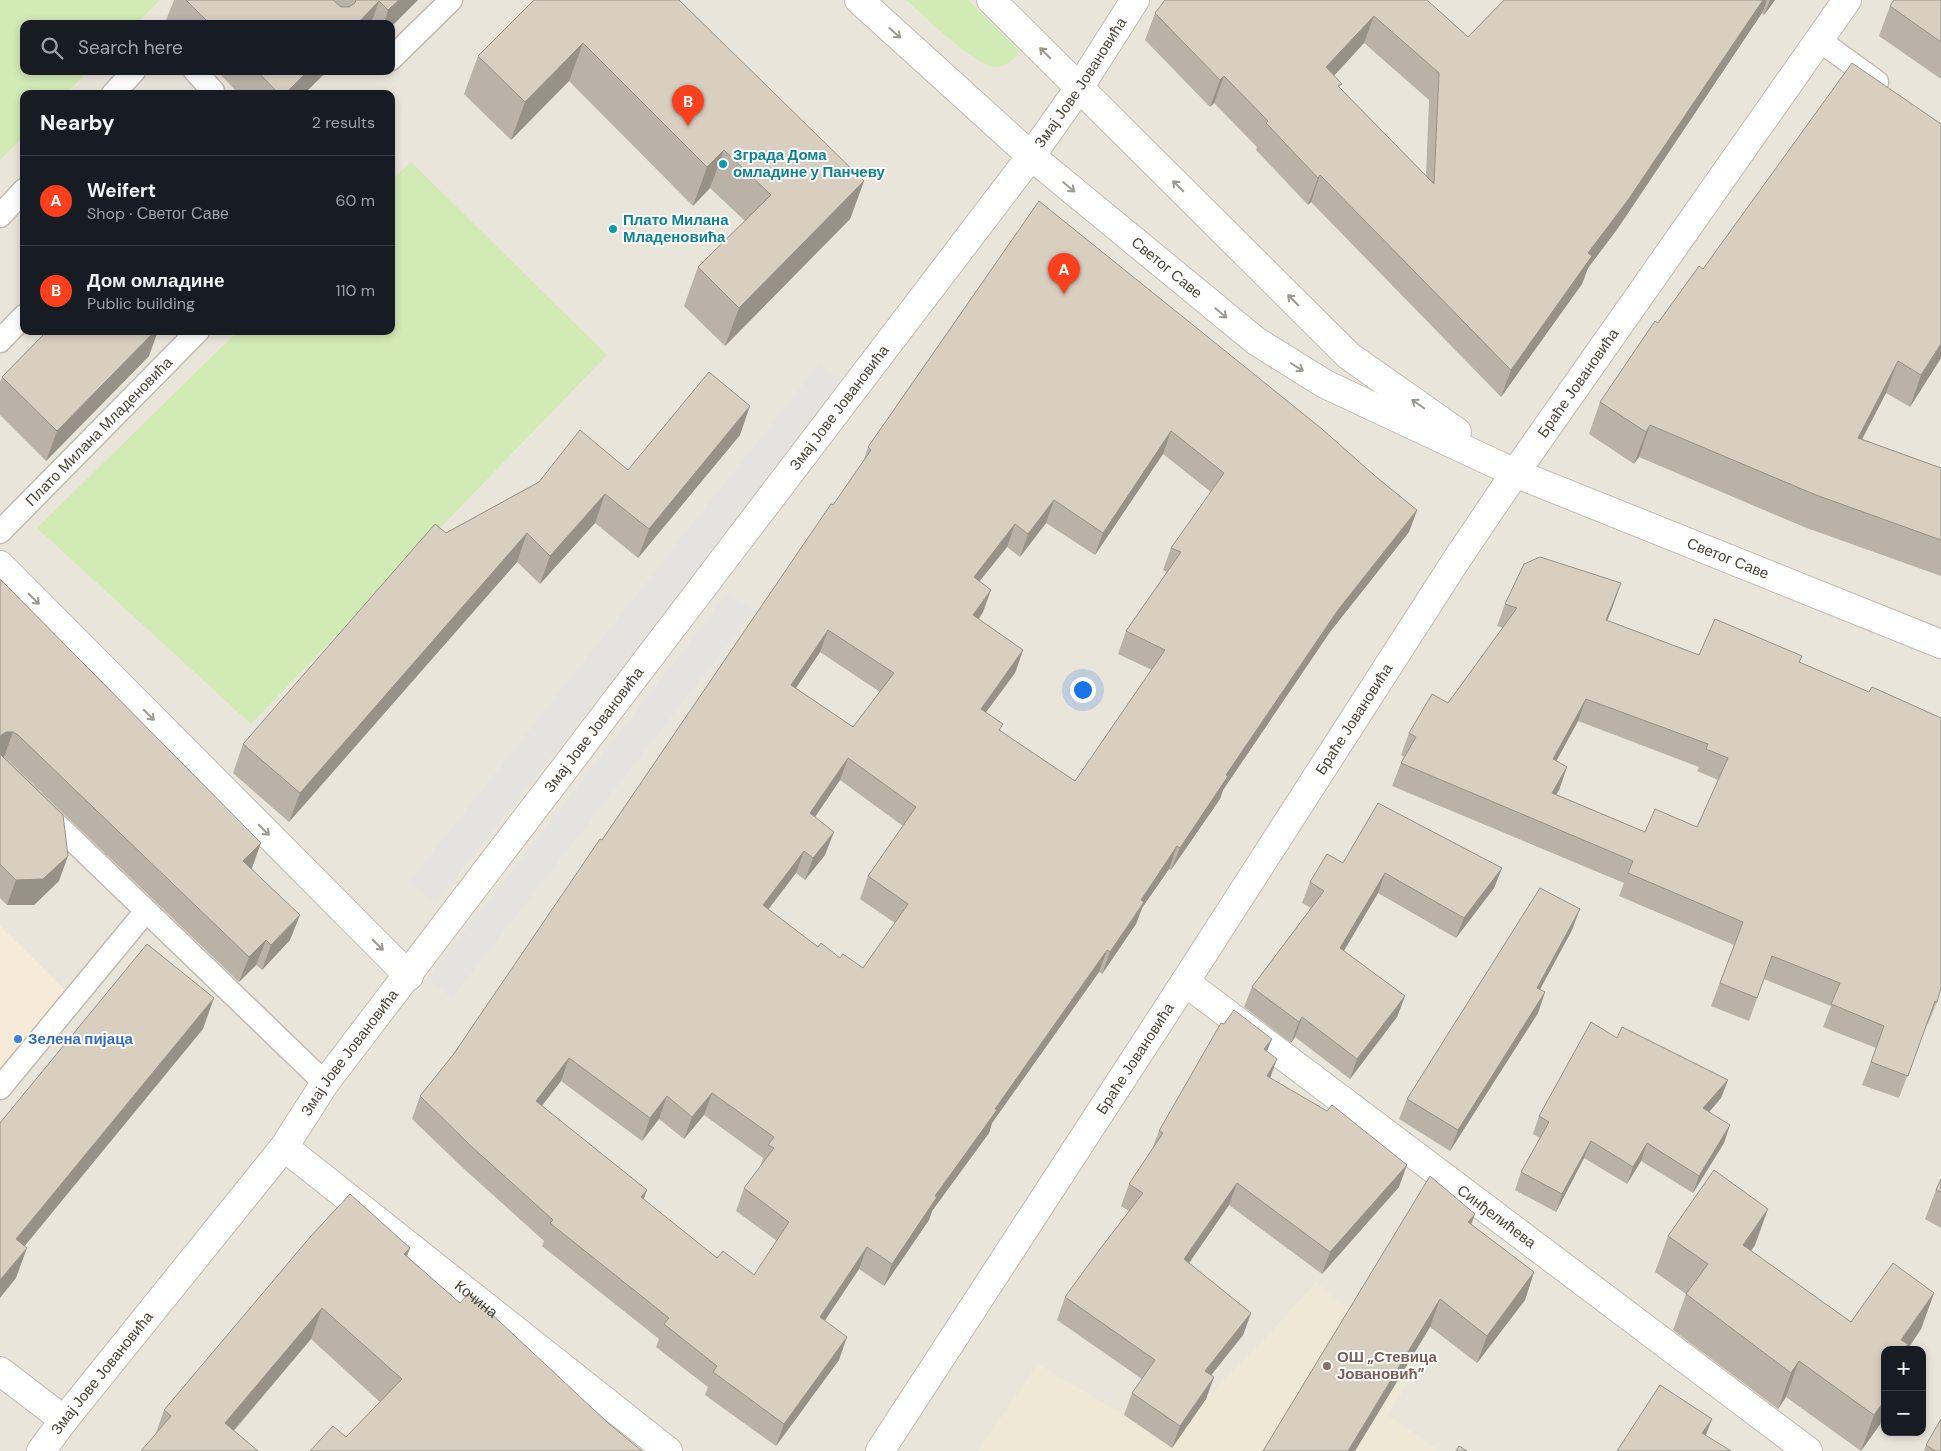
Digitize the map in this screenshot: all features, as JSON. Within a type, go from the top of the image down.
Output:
[{"type":"street","name":"Светог Саве","points":[[859,0],[1031,156],[1256,341],[1325,384],[1515,473],[1941,644]]},
{"type":"street","name":"Светог Саве","points":[[991,0],[1349,356],[1515,473]]},
{"type":"street","name":"Змај Јове Јовановића","points":[[42,1451],[64,1420],[284,1147],[325,1084],[1031,156],[1079,88],[1135,0]]},
{"type":"street","name":"Браће Јовановића","points":[[880,1451],[1185,982],[1457,558],[1847,0]]},
{"type":"street","points":[[0,565],[408,976]]},
{"type":"street","name":"Синђелићева","points":[[1185,982],[1808,1451]]},
{"type":"street","name":"Кочина","points":[[284,1147],[668,1451]]},
{"type":"street","points":[[0,1371],[64,1420]]},
{"type":"lane","points":[[395,55],[451,0]]},
{"type":"lane","points":[[1819,40],[1893,93]]},
{"type":"lane","points":[[117,90],[130,75]]},
{"type":"lane","points":[[199,75],[213,90]]},
{"type":"lane","points":[[0,216],[20,194]]},
{"type":"lane","points":[[0,341],[20,320]]},
{"type":"lane","name":"Плато Милана Младеновића","points":[[0,532],[194,335]]},
{"type":"lane","points":[[0,770],[325,1084]]},
{"type":"lane","points":[[0,1088],[146,911]]},
{"type":"shaded area","points":[[0,0],[1941,0],[1941,1451],[0,1451]]},
{"type":"shaded area","points":[[819,364],[846,384],[436,903],[409,882]]},
{"type":"shaded area","points":[[729,592],[754,611],[452,998],[427,979]]},
{"type":"shaded area","name":"Зелена пијаца","points":[[0,926],[71,996],[0,1083]]},
{"type":"shaded area","name":"ОШ „Стевица Јовановић”","points":[[1316,1282],[1418,1368],[1387,1415],[1440,1451],[978,1451],[1038,1364],[1124,1415],[1172,1448],[1206,1399]]},
{"type":"green space","points":[[0,0],[160,0],[140,20],[20,20],[20,75],[84,75],[70,90],[20,90],[20,140],[0,160]]},
{"type":"green space","points":[[906,0],[968,0],[1020,52],[1005,65],[998,67],[988,65],[964,50]]},
{"type":"green space","points":[[411,162],[607,355],[251,724],[37,528],[234,335],[395,335],[395,177]]},
{"type":"building","points":[[186,0],[333,0],[341,7],[349,7],[356,0],[399,0],[388,10],[379,1],[361,20],[206,20]]},
{"type":"building","name":"Зграда Дома омладине у Панчеву","points":[[534,0],[679,0],[864,181],[739,308],[698,267],[771,195],[724,150],[707,167],[583,43],[525,102],[478,56]]},
{"type":"building","points":[[1165,0],[1427,0],[1468,37],[1504,0],[1763,0],[1628,200],[1588,253],[1592,256],[1511,370],[1320,175],[1318,178],[1266,123],[1268,121],[1224,76],[1220,80],[1155,13]],"holes":[[[1374,16],[1439,73],[1434,184],[1338,86],[1342,84],[1326,67]]]},
{"type":"building","points":[[1894,0],[1941,0],[1941,42],[1890,6]]},
{"type":"building","points":[[1852,63],[1941,124],[1941,344],[1921,375],[1898,361],[1858,438],[1941,468],[1941,540],[1816,495],[1650,425],[1646,432],[1600,402],[1655,321],[1658,323],[1699,266],[1703,269]]},
{"type":"building","points":[[261,75],[304,75],[289,90],[275,90]]},
{"type":"building","points":[[1039,201],[1322,429],[1417,510],[1338,610],[1226,775],[1228,776],[1180,848],[1177,846],[1141,900],[1144,902],[1110,952],[1107,950],[995,1109],[997,1110],[935,1196],[937,1197],[892,1264],[867,1247],[820,1317],[847,1337],[784,1424],[713,1372],[717,1366],[664,1324],[669,1318],[550,1223],[553,1220],[471,1146],[420,1096],[453,1055],[600,839],[602,840],[831,504],[833,505],[871,450],[868,447]],"holes":[[[1171,431],[1224,473],[1171,548],[1181,552],[1126,631],[1165,650],[1075,781],[999,730],[1003,724],[981,709],[1023,650],[973,615],[991,590],[974,577],[1015,524],[1028,534],[1054,500],[1103,533]],[[828,630],[894,673],[853,727],[791,685]],[[848,758],[916,807],[868,876],[908,904],[863,968],[843,954],[840,958],[821,943],[818,947],[763,905],[804,851],[813,858],[834,832],[810,813]],[[569,1058],[650,1118],[667,1096],[692,1117],[712,1093],[774,1137],[768,1145],[774,1148],[744,1188],[789,1222],[754,1275],[723,1251],[717,1258],[641,1197],[647,1190],[536,1101]]]},
{"type":"building","points":[[43,335],[151,335],[57,431],[2,377]]},
{"type":"building","points":[[709,372],[750,406],[649,529],[605,494],[550,556],[527,533],[300,793],[243,744],[435,524],[446,533],[539,482],[580,430],[628,470]]},
{"type":"building","points":[[1540,557],[1621,583],[1606,620],[1699,655],[1715,619],[1802,656],[1799,662],[1869,692],[1872,687],[1941,718],[1941,988],[1908,1076],[1871,1062],[1884,1026],[1831,1004],[1840,983],[1772,956],[1757,998],[1720,983],[1743,922],[1628,873],[1633,861],[1401,763],[1416,737],[1409,733],[1432,694],[1448,703],[1517,608],[1505,604],[1524,564]],"holes":[[[1586,699],[1708,744],[1706,749],[1728,758],[1697,827],[1655,809],[1645,832],[1552,793],[1567,767],[1553,759]]]},
{"type":"building","points":[[0,579],[261,843],[243,861],[300,915],[271,945],[266,940],[249,957],[18,735],[13,732],[6,732],[0,736]]},
{"type":"building","points":[[0,754],[63,815],[68,856],[43,879],[16,880],[0,864]]},
{"type":"building","points":[[1378,803],[1502,868],[1464,918],[1385,873],[1340,948],[1405,996],[1357,1059],[1302,1017],[1299,1022],[1252,987],[1324,891],[1310,882],[1327,854],[1343,863]]},
{"type":"building","points":[[1540,888],[1580,909],[1537,988],[1545,992],[1458,1130],[1407,1099]]},
{"type":"building","points":[[147,944],[214,998],[16,1239],[27,1248],[0,1280],[0,1123]]},
{"type":"building","points":[[1234,1010],[1272,1039],[1264,1049],[1277,1059],[1267,1076],[1327,1111],[1332,1105],[1407,1165],[1330,1252],[1237,1183],[1184,1259],[1251,1313],[1205,1371],[1214,1377],[1180,1426],[1132,1393],[1155,1360],[1065,1297],[1143,1193],[1129,1184],[1163,1133],[1159,1131],[1221,1023],[1224,1024]]},
{"type":"building","points":[[1591,1022],[1617,1038],[1622,1027],[1728,1080],[1703,1108],[1730,1125],[1699,1176],[1647,1143],[1633,1167],[1591,1141],[1562,1194],[1521,1172],[1549,1122],[1539,1116]]},
{"type":"building","points":[[1714,1170],[1768,1209],[1743,1245],[1851,1322],[1893,1263],[1934,1293],[1901,1340],[1908,1344],[1907,1346],[1881,1346],[1881,1405],[1874,1415],[1799,1361],[1791,1373],[1686,1294],[1708,1264],[1668,1236]]},
{"type":"building","points":[[1430,1176],[1475,1214],[1468,1222],[1534,1272],[1487,1336],[1440,1299],[1348,1451],[1263,1451]]},
{"type":"building","points":[[1941,1179],[1941,1192],[1936,1190]]},
{"type":"building","points":[[350,1194],[410,1248],[404,1254],[460,1303],[469,1293],[608,1423],[642,1451],[310,1451],[333,1426],[346,1437],[402,1379],[322,1308],[225,1423],[258,1451],[141,1451],[171,1416],[164,1410],[311,1236]]},
{"type":"building","points":[[1660,1385],[1712,1419],[1702,1433],[1731,1451],[1617,1451]]},
{"type":"building","points":[[1941,1419],[1941,1451],[1935,1451],[1926,1445]]},
{"type":"building","points":[[1459,1446],[1467,1451],[1456,1451]]},
{"type":"place","name":"Дом омладине","points":[[688,126]]},
{"type":"place","name":"Зграда Дома омладине у Панчеву","points":[[723,164]]},
{"type":"place","name":"Плато Милана Младеновића","points":[[613,229]]},
{"type":"place","name":"Weifert","points":[[1064,294]]},
{"type":"place","name":"Зелена пијаца","points":[[18,1039]]},
{"type":"place","name":"ОШ „Стевица Јовановић”","points":[[1327,1366]]}]
